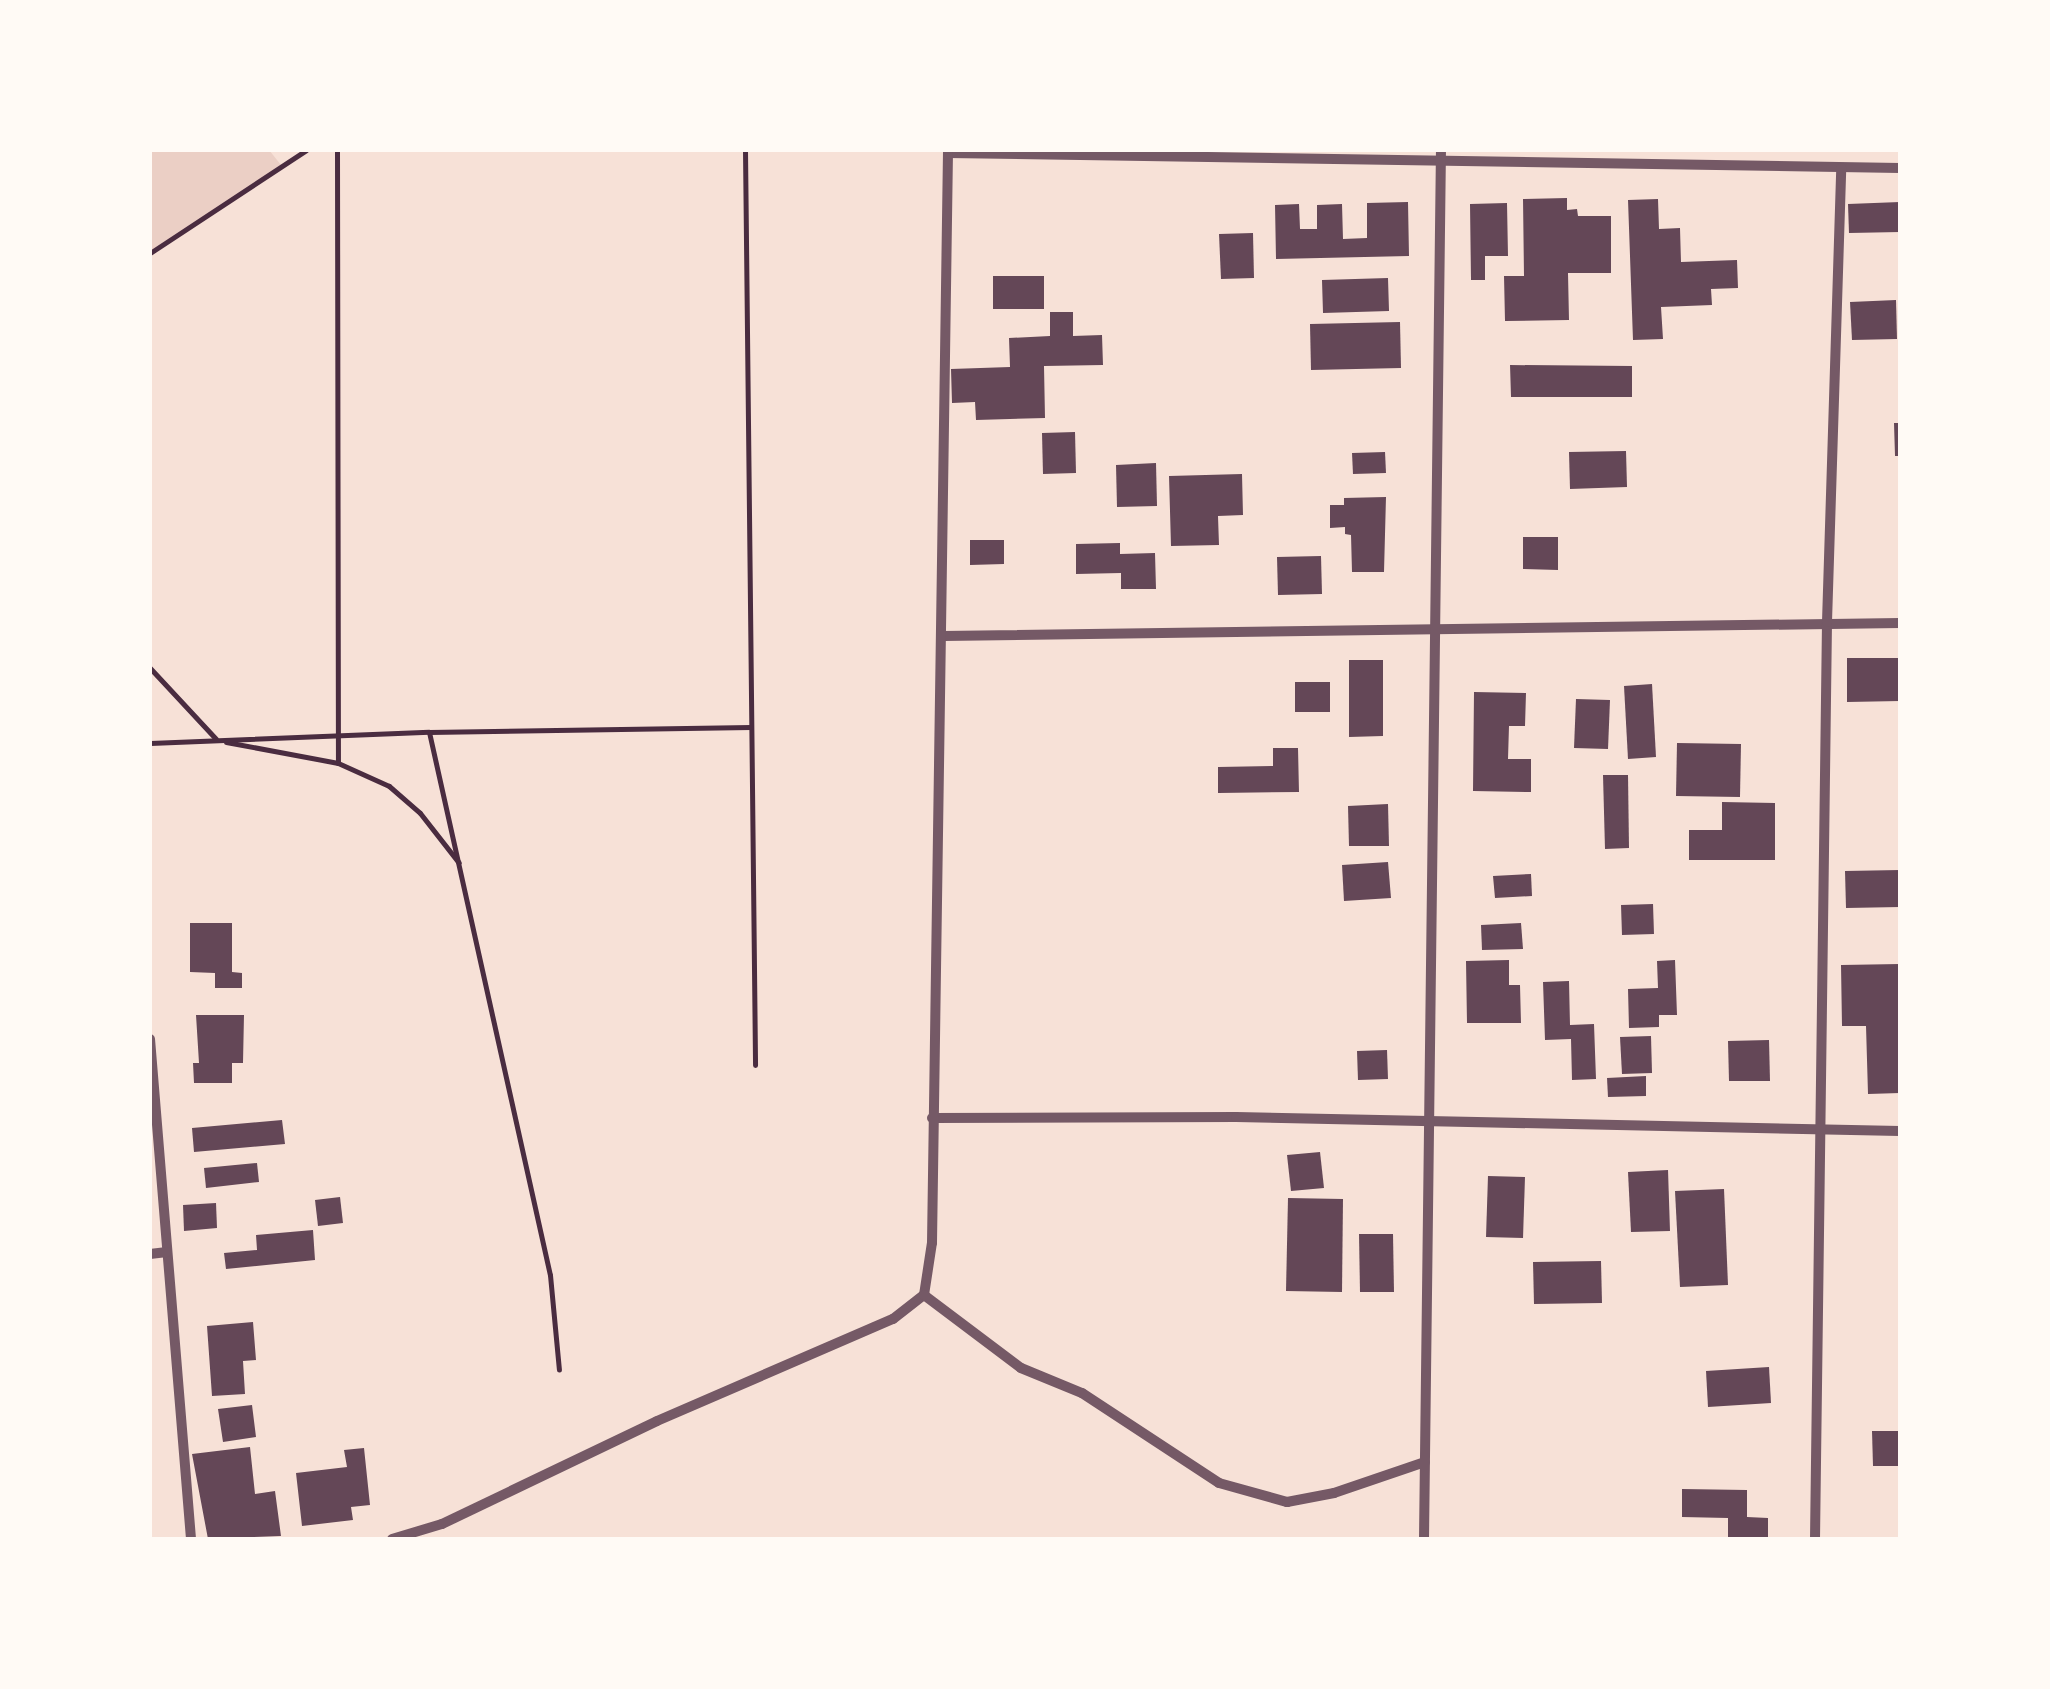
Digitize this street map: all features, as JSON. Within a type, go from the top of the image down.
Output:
[{"type":"street","points":[[1424,1539],[1441,150]]},
{"type":"street","points":[[392,1539],[442,1524],[656,1421],[893,1319],[924,1294],[932,1243],[944,636],[948,152],[1900,168]]},
{"type":"street","points":[[1815,1539],[1827,622],[1841,168]]},
{"type":"street","points":[[944,636],[1434,626],[1900,623]]},
{"type":"street","points":[[150,1039],[190,1539]]},
{"type":"street","points":[[932,1118],[1236,1118],[1430,1125],[1900,1131]]},
{"type":"street","points":[[150,1254],[167,1252]]},
{"type":"street","points":[[924,1294],[1022,1368],[1082,1393],[1219,1483],[1287,1502],[1334,1493],[1425,1462]]},
{"type":"street","points":[[442,1524],[444,1539]]},
{"type":"path","points":[[150,253],[306,150]]},
{"type":"path","points":[[337,150],[338,763]]},
{"type":"path","points":[[745,150],[755,1065]]},
{"type":"path","points":[[150,668],[216,740],[338,763],[389,786],[420,813],[460,864]]},
{"type":"path","points":[[150,743],[338,734],[752,727]]},
{"type":"path","points":[[430,732],[550,1276],[559,1370]]},
{"type":"shaded area","points":[[150,150],[269,150],[281,165],[150,253]]},
{"type":"building","points":[[1567,198],[1567,210],[1577,209],[1578,216],[1611,216],[1611,273],[1568,273],[1569,320],[1505,321],[1504,276],[1524,276],[1523,199]]},
{"type":"building","points":[[1658,199],[1659,229],[1680,228],[1681,262],[1737,260],[1738,288],[1711,289],[1712,305],[1661,307],[1663,339],[1633,340],[1628,200]]},
{"type":"building","points":[[1408,202],[1409,256],[1276,259],[1275,205],[1299,204],[1300,229],[1317,229],[1317,205],[1342,204],[1343,239],[1367,238],[1367,203]]},
{"type":"building","points":[[1900,202],[1900,232],[1849,233],[1848,204]]},
{"type":"building","points":[[1507,203],[1508,256],[1485,256],[1485,280],[1471,280],[1470,204]]},
{"type":"building","points":[[1253,233],[1254,278],[1221,279],[1219,234]]},
{"type":"building","points":[[993,276],[1044,276],[1044,309],[993,309]]},
{"type":"building","points":[[1388,278],[1389,311],[1323,313],[1322,280]]},
{"type":"building","points":[[1896,300],[1897,339],[1852,340],[1850,302]]},
{"type":"building","points":[[1050,312],[1073,312],[1073,336],[1102,335],[1103,365],[1044,366],[1045,418],[976,420],[975,402],[952,403],[951,369],[1010,367],[1009,338],[1050,336]]},
{"type":"building","points":[[1400,322],[1401,368],[1311,370],[1310,324]]},
{"type":"building","points":[[1510,365],[1632,366],[1632,397],[1511,397]]},
{"type":"building","points":[[1894,423],[1900,423],[1900,456],[1895,456]]},
{"type":"building","points":[[1075,432],[1076,473],[1043,474],[1042,433]]},
{"type":"building","points":[[1626,451],[1627,487],[1570,489],[1569,452]]},
{"type":"building","points":[[1385,452],[1386,473],[1353,474],[1352,453]]},
{"type":"building","points":[[1156,463],[1157,506],[1117,507],[1116,465]]},
{"type":"building","points":[[1242,474],[1243,515],[1218,516],[1219,545],[1171,546],[1169,476]]},
{"type":"building","points":[[1386,497],[1384,572],[1352,572],[1351,535],[1345,534],[1345,527],[1330,528],[1330,505],[1344,505],[1344,498]]},
{"type":"building","points":[[1523,537],[1558,537],[1558,570],[1523,569]]},
{"type":"building","points":[[970,540],[1004,540],[1004,564],[970,565]]},
{"type":"building","points":[[1120,543],[1120,554],[1155,553],[1156,589],[1121,589],[1121,573],[1076,574],[1076,544]]},
{"type":"building","points":[[1321,556],[1322,594],[1278,595],[1277,557]]},
{"type":"building","points":[[1847,658],[1900,658],[1900,701],[1847,702]]},
{"type":"building","points":[[1349,660],[1383,660],[1383,736],[1349,737]]},
{"type":"building","points":[[1295,682],[1330,682],[1330,712],[1295,712]]},
{"type":"building","points":[[1652,684],[1656,757],[1628,759],[1624,686]]},
{"type":"building","points":[[1474,692],[1526,693],[1525,726],[1509,726],[1508,759],[1531,759],[1531,792],[1473,791]]},
{"type":"building","points":[[1576,699],[1610,700],[1608,749],[1574,748]]},
{"type":"building","points":[[1677,743],[1741,744],[1740,797],[1676,796]]},
{"type":"building","points":[[1273,748],[1298,748],[1299,792],[1218,793],[1218,767],[1273,766]]},
{"type":"building","points":[[1603,775],[1628,775],[1629,848],[1605,849]]},
{"type":"building","points":[[1722,802],[1775,803],[1775,860],[1689,860],[1689,830],[1722,830]]},
{"type":"building","points":[[1388,804],[1389,846],[1349,846],[1348,806]]},
{"type":"building","points":[[1388,862],[1391,898],[1344,901],[1342,865]]},
{"type":"building","points":[[1900,870],[1900,907],[1846,908],[1845,871]]},
{"type":"building","points":[[1531,874],[1532,896],[1495,898],[1493,876]]},
{"type":"building","points":[[1653,904],[1654,934],[1622,935],[1621,905]]},
{"type":"building","points":[[190,923],[232,923],[232,972],[242,973],[242,988],[215,988],[215,973],[190,972]]},
{"type":"building","points":[[1521,923],[1523,949],[1482,950],[1481,925]]},
{"type":"building","points":[[1509,960],[1509,985],[1520,985],[1521,1023],[1467,1023],[1466,961]]},
{"type":"building","points":[[1675,960],[1677,1015],[1659,1015],[1659,1027],[1629,1028],[1628,989],[1658,988],[1657,961]]},
{"type":"building","points":[[1900,964],[1900,1093],[1868,1094],[1866,1026],[1842,1026],[1841,965]]},
{"type":"building","points":[[1569,981],[1570,1025],[1594,1024],[1596,1079],[1572,1080],[1571,1039],[1545,1040],[1543,982]]},
{"type":"building","points":[[196,1015],[244,1015],[243,1063],[232,1063],[232,1083],[194,1083],[193,1063],[199,1063]]},
{"type":"building","points":[[1651,1036],[1652,1073],[1622,1074],[1620,1037]]},
{"type":"building","points":[[1769,1040],[1770,1081],[1729,1081],[1728,1041]]},
{"type":"building","points":[[1387,1050],[1388,1079],[1358,1080],[1357,1051]]},
{"type":"building","points":[[1646,1076],[1646,1096],[1608,1097],[1607,1078]]},
{"type":"building","points":[[282,1120],[285,1144],[194,1152],[192,1128]]},
{"type":"building","points":[[1320,1152],[1324,1188],[1291,1191],[1287,1155]]},
{"type":"building","points":[[257,1163],[259,1182],[206,1188],[204,1168]]},
{"type":"building","points":[[1668,1170],[1670,1231],[1631,1232],[1628,1172]]},
{"type":"building","points":[[1488,1176],[1525,1177],[1523,1238],[1486,1237]]},
{"type":"building","points":[[1724,1189],[1728,1285],[1680,1287],[1675,1191]]},
{"type":"building","points":[[340,1197],[343,1223],[318,1226],[315,1200]]},
{"type":"building","points":[[1288,1198],[1343,1199],[1342,1292],[1286,1291]]},
{"type":"building","points":[[216,1203],[217,1228],[184,1231],[183,1205]]},
{"type":"building","points":[[313,1230],[315,1260],[226,1269],[224,1253],[257,1250],[256,1235]]},
{"type":"building","points":[[1359,1234],[1393,1234],[1394,1292],[1360,1292]]},
{"type":"building","points":[[1601,1261],[1602,1303],[1534,1304],[1533,1262]]},
{"type":"building","points":[[253,1322],[256,1360],[243,1361],[245,1394],[212,1396],[207,1326]]},
{"type":"building","points":[[1769,1367],[1771,1403],[1708,1407],[1706,1371]]},
{"type":"building","points":[[252,1405],[256,1437],[223,1442],[218,1409]]},
{"type":"building","points":[[1872,1431],[1900,1431],[1900,1466],[1873,1466]]},
{"type":"building","points":[[250,1447],[255,1494],[275,1491],[281,1536],[208,1539],[192,1454]]},
{"type":"building","points":[[364,1448],[370,1505],[351,1507],[353,1520],[302,1526],[296,1473],[347,1467],[344,1450]]},
{"type":"building","points":[[1682,1489],[1747,1490],[1747,1517],[1768,1518],[1768,1539],[1728,1539],[1728,1518],[1682,1517]]}]
